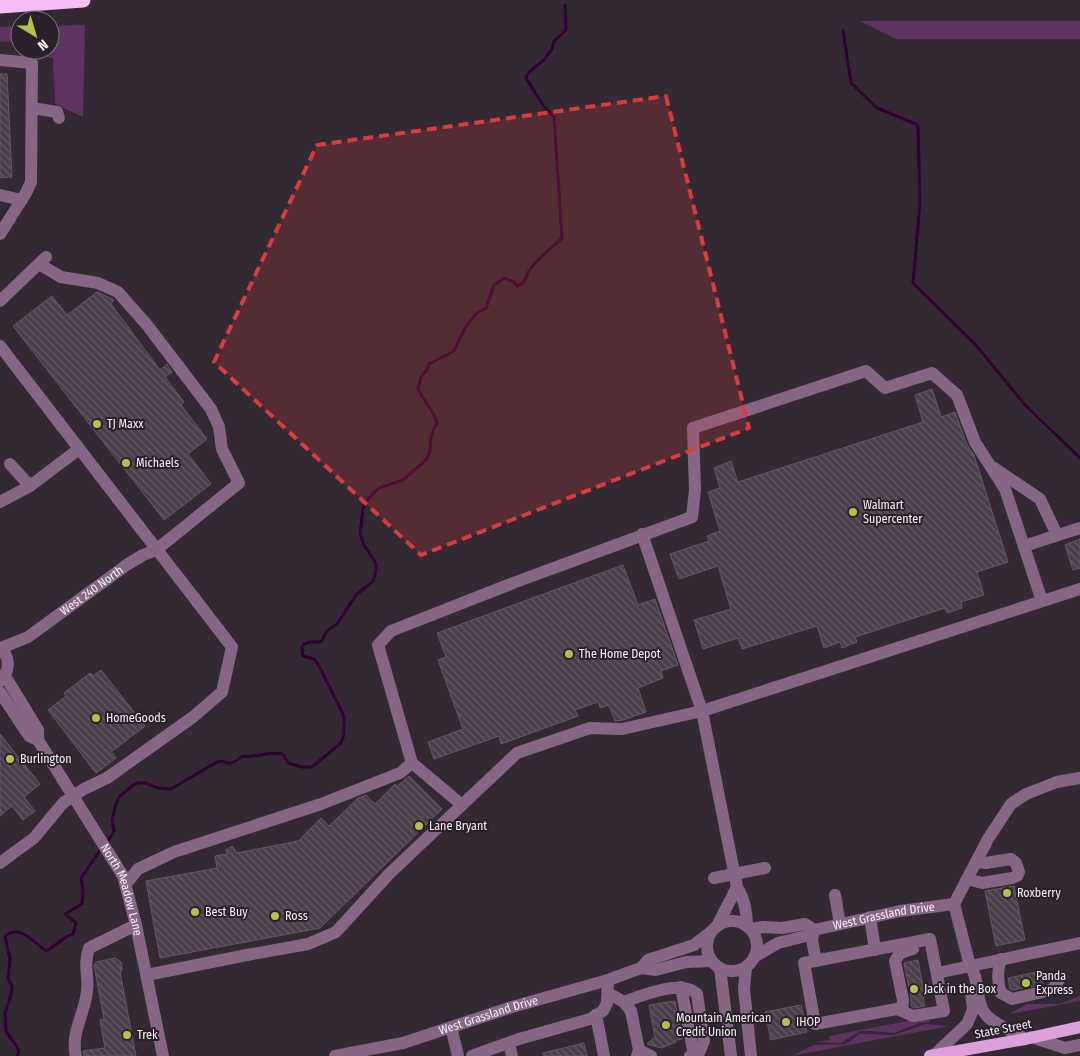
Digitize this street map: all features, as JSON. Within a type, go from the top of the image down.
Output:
[{"type":"highway","points":[[0,6],[83,0]]},
{"type":"main road","name":"State Street","points":[[932,1056],[1080,1027]]},
{"type":"street","points":[[0,60],[32,63],[30,182],[22,200],[0,234]]},
{"type":"street","points":[[32,108],[57,112],[59,118]]},
{"type":"street","points":[[0,195],[22,200]]},
{"type":"street","name":"West 240 North","points":[[0,301],[43,261],[61,277],[98,283],[118,292],[148,325],[211,409],[219,427],[222,448],[239,483],[156,550],[128,564],[28,637],[0,648]]},
{"type":"street","points":[[0,346],[232,647],[222,692],[193,717],[107,778],[63,803],[34,838],[0,863]]},
{"type":"street","points":[[462,805],[412,763],[378,646],[390,631],[512,583],[692,517],[695,490],[693,428],[866,371],[884,388],[932,373],[956,395],[975,442],[1005,488],[1042,601]]},
{"type":"street","points":[[0,502],[30,486],[79,449]]},
{"type":"street","points":[[10,464],[30,486]]},
{"type":"street","points":[[992,466],[1040,499],[1056,535]]},
{"type":"street","points":[[1024,546],[1080,528]]},
{"type":"street","points":[[642,534],[702,711],[737,887],[742,894],[749,928],[757,943],[750,962],[744,989],[751,1056]]},
{"type":"street","points":[[147,975],[308,944],[336,932],[389,874],[517,753],[590,728],[622,729],[702,711],[1080,589]]},
{"type":"street","name":"West 240 North","points":[[8,663],[28,637]]},
{"type":"street","points":[[0,648],[5,652],[8,663],[2,678]]},
{"type":"street","name":"North Meadow Lane","points":[[2,678],[38,730],[38,740],[124,880],[136,925],[163,1056]]},
{"type":"street","name":"North Meadow Lane","points":[[0,692],[29,736],[38,740]]},
{"type":"street","points":[[124,880],[138,869],[174,852],[321,804],[400,773],[412,763]]},
{"type":"street","points":[[1080,778],[1057,782],[1026,794],[1011,804],[988,839],[954,904],[970,966],[974,972],[981,1005],[988,1017],[1028,1038],[1065,1048],[1080,1045]]},
{"type":"street","points":[[967,879],[982,884],[1012,878],[1017,876],[1019,872],[1016,863],[1011,859],[986,863],[976,862]]},
{"type":"street","points":[[714,878],[766,868]]},
{"type":"street","points":[[737,887],[714,928],[707,946],[708,954],[716,964],[733,971],[750,962]]},
{"type":"street","points":[[835,895],[840,924]]},
{"type":"street","name":"West Grassland Drive","points":[[750,962],[778,943],[806,936],[814,930],[900,911],[954,904]]},
{"type":"street","points":[[870,917],[875,950]]},
{"type":"street","points":[[714,928],[724,922],[732,921],[740,922],[749,928]]},
{"type":"street","name":"West Grassland Drive","points":[[749,928],[782,928],[805,924],[814,930]]},
{"type":"street","points":[[76,1056],[73,1046],[88,990],[85,960],[89,948],[136,925]]},
{"type":"street","name":"West Grassland Drive","points":[[335,1056],[356,1054],[403,1043],[512,1007],[608,980],[640,968],[648,960],[694,945],[714,928]]},
{"type":"street","points":[[814,930],[812,940],[816,961]]},
{"type":"street","points":[[930,939],[944,1010],[913,1016],[897,1009],[816,1024],[804,964],[875,950],[930,939]]},
{"type":"street","points":[[937,973],[1080,944]]},
{"type":"street","points":[[902,1010],[895,961],[897,957],[900,953],[913,949],[926,948],[933,951]]},
{"type":"street","points":[[1001,959],[998,985],[1001,993],[1012,999],[1047,992],[1052,989],[1061,977]]},
{"type":"street","name":"West Grassland Drive","points":[[640,968],[656,970],[686,962],[716,964]]},
{"type":"street","points":[[716,964],[731,1056]]},
{"type":"street","points":[[932,1056],[966,1024],[971,1016],[973,1004],[967,972],[970,966]]},
{"type":"street","points":[[472,1056],[590,1019],[603,1010],[607,1003],[608,980]]},
{"type":"street","points":[[624,1002],[644,994],[685,988],[696,1053]]},
{"type":"street","points":[[608,994],[624,1002],[630,1011],[638,1053],[651,1056]]},
{"type":"street","points":[[596,1015],[604,1056]]},
{"type":"street","points":[[451,1027],[458,1056]]},
{"type":"street","points":[[509,1043],[512,1056]]},
{"type":"highlighted area","points":[[666,96],[749,428],[421,555],[214,362],[317,145]]},
{"type":"shaded area","points":[[860,21],[1080,21],[1080,39],[896,39]]},
{"type":"shaded area","points":[[85,25],[83,117],[55,104],[53,60],[60,60],[60,26]]},
{"type":"shaded area","points":[[10,26],[10,42],[0,42],[0,27]]},
{"type":"shaded area","points":[[1080,996],[1080,1001],[1009,1014],[1027,1004],[1059,1004]]},
{"type":"shaded area","points":[[929,1017],[930,1022],[919,1023],[894,1033],[860,1031],[841,1043],[816,1042],[830,1040],[829,1036]]},
{"type":"shaded area","points":[[926,1024],[949,1026],[791,1056],[814,1045],[846,1044],[860,1034],[894,1035]]},
{"type":"building","points":[[0,74],[7,74],[12,177],[0,178]]},
{"type":"building","points":[[97,292],[114,300],[111,304],[160,370],[167,364],[172,372],[165,377],[184,402],[181,405],[207,439],[188,454],[211,484],[164,520],[13,326],[52,296],[67,315]]},
{"type":"building","name":"Walmart Supercenter","points":[[932,389],[941,417],[955,412],[967,445],[974,455],[1008,562],[977,572],[984,595],[961,602],[962,608],[947,613],[945,608],[855,637],[857,642],[842,648],[840,642],[824,648],[817,626],[742,649],[738,638],[703,649],[694,620],[731,609],[718,566],[679,579],[670,554],[709,541],[707,536],[720,531],[708,492],[720,488],[714,468],[731,461],[738,482],[923,422],[915,395]]},
{"type":"building","points":[[1080,539],[1080,568],[1073,570],[1065,545]]},
{"type":"building","name":"The Home Depot","points":[[623,565],[638,605],[655,599],[678,665],[661,671],[663,678],[638,688],[646,712],[615,721],[609,705],[600,708],[598,702],[575,710],[578,716],[501,744],[499,736],[434,759],[428,742],[463,729],[438,660],[446,657],[437,633]]},
{"type":"building","name":"HomeGoods","points":[[101,670],[145,726],[111,752],[116,758],[96,773],[48,710],[66,696],[64,693],[90,673],[93,676]]},
{"type":"building","name":"Burlington","points":[[0,734],[40,784],[24,797],[35,811],[23,820],[12,806],[0,816]]},
{"type":"building","points":[[409,776],[442,809],[320,928],[160,958],[146,881],[217,868],[215,856],[227,854],[226,850],[232,846],[237,853],[298,841],[321,818],[329,826],[358,798],[366,795],[375,804],[395,784],[397,786]]},
{"type":"building","points":[[1014,886],[1025,940],[996,946],[985,891]]},
{"type":"building","points":[[115,958],[121,962],[122,970],[120,972],[136,1056],[84,1056],[83,1051],[105,1048],[100,1020],[104,1019],[94,965],[96,962]]},
{"type":"building","name":"Jack in the Box","points":[[918,960],[925,1006],[914,1008],[911,1006],[904,963]]},
{"type":"building","name":"Panda Express","points":[[1041,971],[1043,984],[1010,989],[1008,978]]},
{"type":"building","name":"Mountain American Credit Union","points":[[675,1001],[682,1039],[661,1048],[647,1044],[655,1037],[649,1005]]},
{"type":"building","name":"IHOP","points":[[801,1005],[807,1032],[771,1040],[765,1012]]},
{"type":"building","points":[[584,1043],[587,1056],[543,1056],[543,1053]]},
{"type":"waterway","points":[[107,842],[114,832],[112,820],[119,797],[138,783],[171,789],[217,762],[230,763],[243,756],[273,753],[283,754],[288,763],[302,767],[312,767],[341,743],[344,734],[344,716],[318,664],[314,659],[303,656],[302,647],[310,642],[321,642],[327,631],[337,624],[356,595],[373,581],[376,563],[364,545],[360,534],[363,508],[368,499],[379,488],[403,480],[426,460],[430,452],[431,437],[437,423],[434,414],[418,389],[421,377],[429,364],[454,351],[465,328],[477,313],[486,308],[494,285],[504,278],[514,282],[517,286],[521,284],[535,264],[562,238],[554,117],[543,105],[526,78],[529,72],[545,59],[552,49],[554,41],[566,30],[565,5]]},
{"type":"waterway","points":[[843,30],[851,83],[877,108],[918,125],[920,203],[913,283],[976,345],[1025,405],[1080,458]]},
{"type":"waterway","points":[[17,1056],[19,1051],[6,1032],[5,1013],[12,986],[8,979],[10,959],[5,936],[16,932],[22,933],[46,951],[73,934],[76,923],[65,914],[82,904],[81,878],[101,849]]},
{"type":"place","name":"TJ Maxx","points":[[97,424]]},
{"type":"place","name":"Michaels","points":[[126,463]]},
{"type":"place","name":"Walmart Supercenter","points":[[853,512]]},
{"type":"place","name":"The Home Depot","points":[[569,654]]},
{"type":"place","name":"HomeGoods","points":[[96,718]]},
{"type":"place","name":"Burlington","points":[[10,759]]},
{"type":"place","name":"Lane Bryant","points":[[419,826]]},
{"type":"place","name":"Roxberry","points":[[1007,893]]},
{"type":"place","name":"Best Buy","points":[[195,912]]},
{"type":"place","name":"Ross","points":[[275,916]]},
{"type":"place","name":"Panda Express","points":[[1026,983]]},
{"type":"place","name":"Jack in the Box","points":[[914,989]]},
{"type":"place","name":"IHOP","points":[[786,1022]]},
{"type":"place","name":"Mountain American Credit Union","points":[[666,1025]]},
{"type":"place","name":"Trek","points":[[127,1035]]}]
